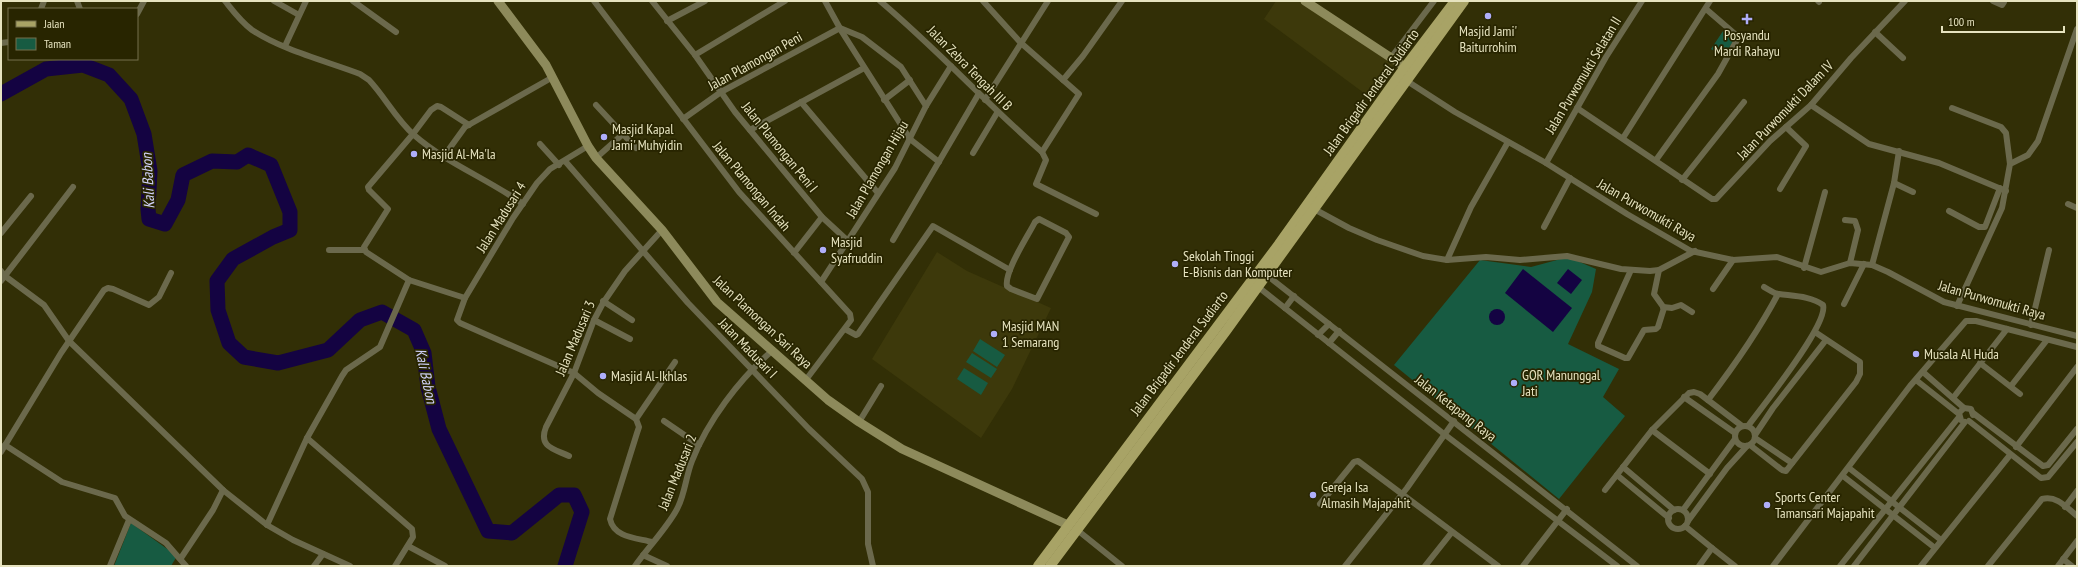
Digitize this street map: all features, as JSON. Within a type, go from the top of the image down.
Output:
[{"type":"main road","name":"Jalan Brigadir Jenderal Sudiarto","points":[[1263,273],[1404,68],[1455,1]]},
{"type":"main road","name":"Jalan Brigadir Jenderal Sudiarto","points":[[1038,566],[1072,527],[1254,284],[1314,209],[1464,1]]},
{"type":"main road","name":"Jalan Brigadir Jenderal Sudiarto","points":[[1050,566],[1072,527]]},
{"type":"street","points":[[138,12],[144,1]]},
{"type":"street","points":[[225,1],[244,24],[253,31],[285,46],[360,74],[369,80],[413,134],[444,156],[498,187],[523,204]]},
{"type":"street","points":[[274,1],[299,15]]},
{"type":"street","points":[[285,46],[306,1]]},
{"type":"street","points":[[353,1],[396,32]]},
{"type":"street","name":"Jalan Plamongan Sari Raya","points":[[498,1],[543,59],[588,146],[596,158],[662,230],[717,302],[805,381],[859,422],[914,455],[1072,527]]},
{"type":"street","name":"Jalan Plamongan Indah","points":[[594,1],[743,197],[850,314],[851,320],[845,330],[805,381]]},
{"type":"street","name":"Jalan Plamongan Peni I","points":[[652,1],[695,55],[750,130],[822,217],[848,241]]},
{"type":"street","points":[[667,20],[705,1]]},
{"type":"street","points":[[695,55],[785,1]]},
{"type":"street","points":[[825,1],[864,68],[910,139],[939,162]]},
{"type":"street","name":"Jalan Zebra Tengah III B","points":[[880,1],[925,40],[978,95],[1042,152]]},
{"type":"street","points":[[985,100],[1048,1]]},
{"type":"street","points":[[1063,80],[1083,56],[1122,1]]},
{"type":"street","points":[[1305,1],[1404,68]]},
{"type":"street","points":[[1390,59],[1434,1]]},
{"type":"street","name":"Jalan Purwomukti Selatan II","points":[[1546,163],[1606,57],[1642,1]]},
{"type":"street","points":[[1623,138],[1710,1]]},
{"type":"street","name":"Jalan Purwomukti Dalam IV","points":[[1682,180],[1713,199],[1719,197],[1770,141],[1811,105],[1875,32],[1905,1]]},
{"type":"street","points":[[1993,1],[2002,5],[2004,2]]},
{"type":"street","points":[[986,2],[1021,43],[1078,92],[1079,97],[1042,152],[1046,160],[1036,184],[1096,214]]},
{"type":"street","points":[[1656,160],[1718,74],[1737,40],[1735,34],[1706,9]]},
{"type":"street","points":[[840,28],[862,37],[901,67],[926,106]]},
{"type":"street","name":"Jalan Plamongan Peni","points":[[684,119],[721,92],[840,28]]},
{"type":"street","points":[[2010,164],[2028,155],[2036,145],[2077,29]]},
{"type":"street","points":[[1875,32],[1903,58]]},
{"type":"street","name":"Jalan Plamongan Hijau","points":[[821,282],[895,168],[926,106],[951,66]]},
{"type":"street","points":[[750,130],[864,68]]},
{"type":"street","points":[[444,156],[464,129],[469,125],[553,77]]},
{"type":"street","points":[[884,100],[910,80]]},
{"type":"street","name":"Jalan Purwomukti Raya","points":[[1407,81],[1455,112],[1546,163],[1627,214],[1685,248],[1733,260],[1744,261],[1772,257],[1804,268],[1824,272],[1850,264],[1872,265],[1932,296],[1957,306],[2077,336]]},
{"type":"street","points":[[893,240],[978,95]]},
{"type":"street","points":[[801,102],[878,193]]},
{"type":"street","points":[[1577,108],[1656,160],[1682,180],[1744,102]]},
{"type":"street","points":[[596,105],[636,148]]},
{"type":"street","points":[[1811,105],[1869,144],[1938,163],[2003,189]]},
{"type":"street","points":[[364,250],[364,247],[388,208],[369,190],[368,187],[413,134],[431,110],[437,106],[469,125]]},
{"type":"street","points":[[1952,108],[2000,127],[2006,133],[2010,164],[2003,189],[2000,214],[1957,306]]},
{"type":"street","points":[[973,153],[997,113]]},
{"type":"street","points":[[1780,189],[1806,146],[1786,127]]},
{"type":"street","points":[[596,158],[623,134]]},
{"type":"street","points":[[1447,260],[1471,207],[1508,142]]},
{"type":"street","name":"Jalan Madusari I","points":[[540,144],[562,163],[643,250],[688,303],[752,370],[809,429],[862,479],[868,492],[867,539],[872,566]]},
{"type":"street","name":"Jalan Madusari 4","points":[[574,372],[460,323],[457,320],[465,298],[523,204],[543,175],[588,146]]},
{"type":"street","points":[[1872,265],[1894,183],[1899,152]]},
{"type":"street","points":[[1544,227],[1570,178]]},
{"type":"street","points":[[1894,183],[1913,192]]},
{"type":"street","points":[[73,187],[2,276],[44,304],[69,341],[223,490],[267,525],[350,566]]},
{"type":"street","points":[[1949,211],[1980,227],[1985,227],[2003,189]]},
{"type":"street","points":[[1804,268],[1825,192]]},
{"type":"street","points":[[1,233],[31,196]]},
{"type":"street","points":[[2068,204],[2077,208]]},
{"type":"street","points":[[1314,209],[1348,228],[1376,240],[1423,256],[1447,260],[1486,257],[1520,260],[1567,256],[1631,270],[1659,270],[1695,251]]},
{"type":"street","points":[[794,254],[822,217]]},
{"type":"street","points":[[1040,219],[1068,236],[1069,240],[1039,298],[1036,299],[1007,286],[1010,270],[1037,220],[1040,219]]},
{"type":"street","points":[[1845,220],[1855,221],[1858,230],[1850,264]]},
{"type":"street","points":[[845,330],[856,336],[858,334],[932,226],[1010,270]]},
{"type":"street","name":"Jalan Madusari 3","points":[[569,456],[547,445],[544,435],[574,372],[603,301],[625,271],[662,230]]},
{"type":"street","points":[[328,250],[364,250],[409,280],[465,298]]},
{"type":"street","points":[[2031,325],[2049,250]]},
{"type":"street","points":[[1713,289],[1733,260]]},
{"type":"street","points":[[1844,304],[1864,264]]},
{"type":"street","points":[[1631,270],[1601,334],[1598,346],[1627,358],[1644,330],[1658,327],[1663,306]]},
{"type":"street","points":[[1659,270],[1654,294],[1663,306],[1672,308],[1681,305],[1692,312]]},
{"type":"street","points":[[1,452],[69,341],[104,290],[108,288],[113,289],[149,304],[159,297],[170,273]]},
{"type":"street","name":"Jalan Ketapang Raya","points":[[1263,273],[1567,509],[1637,566]]},
{"type":"street","points":[[267,525],[307,438],[346,370],[380,347],[409,280]]},
{"type":"street","name":"Jalan Ketapang Raya","points":[[1254,284],[1444,434],[1617,566]]},
{"type":"street","points":[[1682,510],[1710,474],[1735,436],[1745,426],[1815,332],[1824,310],[1823,305],[1788,294],[1778,294],[1764,287]]},
{"type":"street","points":[[1708,400],[1763,324],[1778,294]]},
{"type":"street","points":[[1285,308],[1294,296]]},
{"type":"street","points":[[603,301],[632,320]]},
{"type":"street","points":[[594,320],[630,339]]},
{"type":"street","points":[[1773,566],[1849,468],[1872,435],[1966,320],[2077,347]]},
{"type":"street","points":[[1318,335],[1329,324]]},
{"type":"street","points":[[1953,398],[2007,329]]},
{"type":"street","points":[[1329,343],[1339,332]]},
{"type":"street","points":[[1684,397],[1735,436],[1740,445],[1748,445],[1783,471],[1786,470],[1842,402],[1860,374],[1860,362],[1815,332]]},
{"type":"street","points":[[1617,475],[1669,518],[1670,524],[1676,528],[1686,523],[1726,468],[1755,436],[1773,408],[1826,340]]},
{"type":"street","points":[[2011,386],[2047,340]]},
{"type":"street","name":"Jalan Madusari 2","points":[[634,566],[678,508],[688,470],[699,445],[733,393],[757,364],[772,351]]},
{"type":"street","points":[[636,419],[675,362]]},
{"type":"street","points":[[1980,364],[2020,394]]},
{"type":"street","points":[[1921,566],[2010,456],[2077,367]]},
{"type":"street","points":[[574,372],[598,393],[636,419],[639,427],[638,433],[610,519],[613,528],[622,535],[652,542]]},
{"type":"street","points":[[1923,372],[1964,408],[1969,408],[1973,413],[2017,447],[2038,463],[2045,466],[2051,474]]},
{"type":"street","points":[[1916,380],[1959,416],[2039,478],[2046,478],[2051,474],[2077,442]]},
{"type":"street","points":[[859,422],[881,386]]},
{"type":"street","points":[[1605,490],[1652,430],[1684,397],[1689,393],[1694,392],[1745,426],[1753,429],[1755,436],[1792,463]]},
{"type":"street","points":[[1840,566],[1964,408]]},
{"type":"street","points":[[1854,566],[1967,421],[1972,418],[1973,413]]},
{"type":"street","points":[[664,421],[699,445]]},
{"type":"street","points":[[1345,566],[1402,494],[1454,421]]},
{"type":"street","points":[[2045,466],[2048,465],[2077,429]]},
{"type":"street","points":[[1652,430],[1710,474]]},
{"type":"street","points":[[307,438],[412,529],[414,534],[395,566]]},
{"type":"street","points":[[6,445],[62,482],[115,498],[122,512],[129,520],[152,533],[181,558],[186,566]]},
{"type":"street","points":[[2010,456],[2017,447]]},
{"type":"street","points":[[1320,504],[1355,461],[1361,462],[1498,566]]},
{"type":"street","points":[[1623,467],[1674,510],[1682,510]]},
{"type":"street","points":[[1849,468],[1941,540]]},
{"type":"street","points":[[1842,476],[1935,548]]},
{"type":"street","points":[[181,558],[213,510],[223,490]]},
{"type":"street","points":[[2065,507],[2077,491]]},
{"type":"street","points":[[1988,566],[2038,503],[2048,497],[2056,499],[2077,516]]},
{"type":"street","points":[[1523,566],[1567,509]]},
{"type":"street","points":[[1669,518],[1674,510]]},
{"type":"street","points":[[1682,510],[1687,516],[1686,523]]},
{"type":"street","points":[[110,566],[129,520]]},
{"type":"street","points":[[1686,523],[1733,566]]},
{"type":"street","points":[[1072,527],[1122,566]]},
{"type":"street","points":[[1425,566],[1452,532]]},
{"type":"street","points":[[2058,566],[2077,541]]},
{"type":"street","points":[[408,546],[445,566]]},
{"type":"street","points":[[1699,566],[1712,548]]},
{"type":"street","points":[[314,566],[324,554]]},
{"type":"street","points":[[643,555],[667,566]]},
{"type":"street","points":[[2063,559],[2072,566]]},
{"type":"shaded area","points":[[1276,1],[1304,1],[1393,65],[1368,96],[1264,19]]},
{"type":"shaded area","points":[[937,252],[967,271],[1051,308],[1012,389],[981,438],[872,359]]},
{"type":"shaded area","points":[[1523,269],[1572,308],[1553,332],[1505,293]]},
{"type":"shaded area","points":[[1568,269],[1582,280],[1571,294],[1557,283]]},
{"type":"shaded area","points":[[1497,309],[1504,314],[1505,317],[1500,324],[1497,325],[1490,320],[1489,317],[1494,310]]},
{"type":"green space","points":[[1723,31],[1735,39],[1723,57],[1711,49]]},
{"type":"green space","name":"GOR Manunggal Jati","points":[[1568,257],[1596,269],[1592,292],[1568,344],[1619,369],[1603,397],[1625,416],[1559,499],[1394,365],[1480,260],[1531,267]]},
{"type":"green space","points":[[980,339],[1005,355],[997,367],[973,351]]},
{"type":"green space","points":[[972,353],[997,369],[991,378],[966,362]]},
{"type":"green space","points":[[964,368],[988,383],[981,395],[957,379]]},
{"type":"green space","points":[[131,523],[177,556],[171,566],[114,566]]},
{"type":"waterway","name":"Kali Babon","points":[[1,94],[46,69],[83,65],[109,75],[131,99],[144,134],[150,171],[148,209],[149,219],[165,224],[178,200],[183,175],[212,161],[237,162],[248,155],[271,165],[290,212],[290,230],[273,237],[233,259],[217,281],[218,310],[229,343],[244,357],[278,363],[328,350],[360,320],[382,312],[414,330],[424,353],[428,387],[439,429],[488,531],[512,533],[559,495],[574,495],[582,512],[565,566]]},
{"type":"place","name":"Masjid Jami' Baiturrohim","points":[[1488,16]]},
{"type":"place","name":"Posyandu Mardi Rahayu","points":[[1747,19]]},
{"type":"place","name":"Masjid Kapal Jami' Muhyidin","points":[[604,137]]},
{"type":"place","name":"Masjid Al-Ma'la","points":[[414,154]]},
{"type":"place","name":"Masjid Syafruddin","points":[[823,250]]},
{"type":"place","name":"Sekolah Tinggi E-Bisnis dan Komputer","points":[[1175,264]]},
{"type":"place","name":"Masjid MAN 1 Semarang","points":[[994,334]]},
{"type":"place","name":"Musala Al Huda","points":[[1916,354]]},
{"type":"place","name":"Masjid Al-Ikhlas","points":[[603,376]]},
{"type":"place","name":"GOR Manunggal Jati","points":[[1514,383]]},
{"type":"place","name":"Gereja Isa Almasih Majapahit","points":[[1313,495]]},
{"type":"place","name":"Sports Center Tamansari Majapahit","points":[[1767,505]]}]
